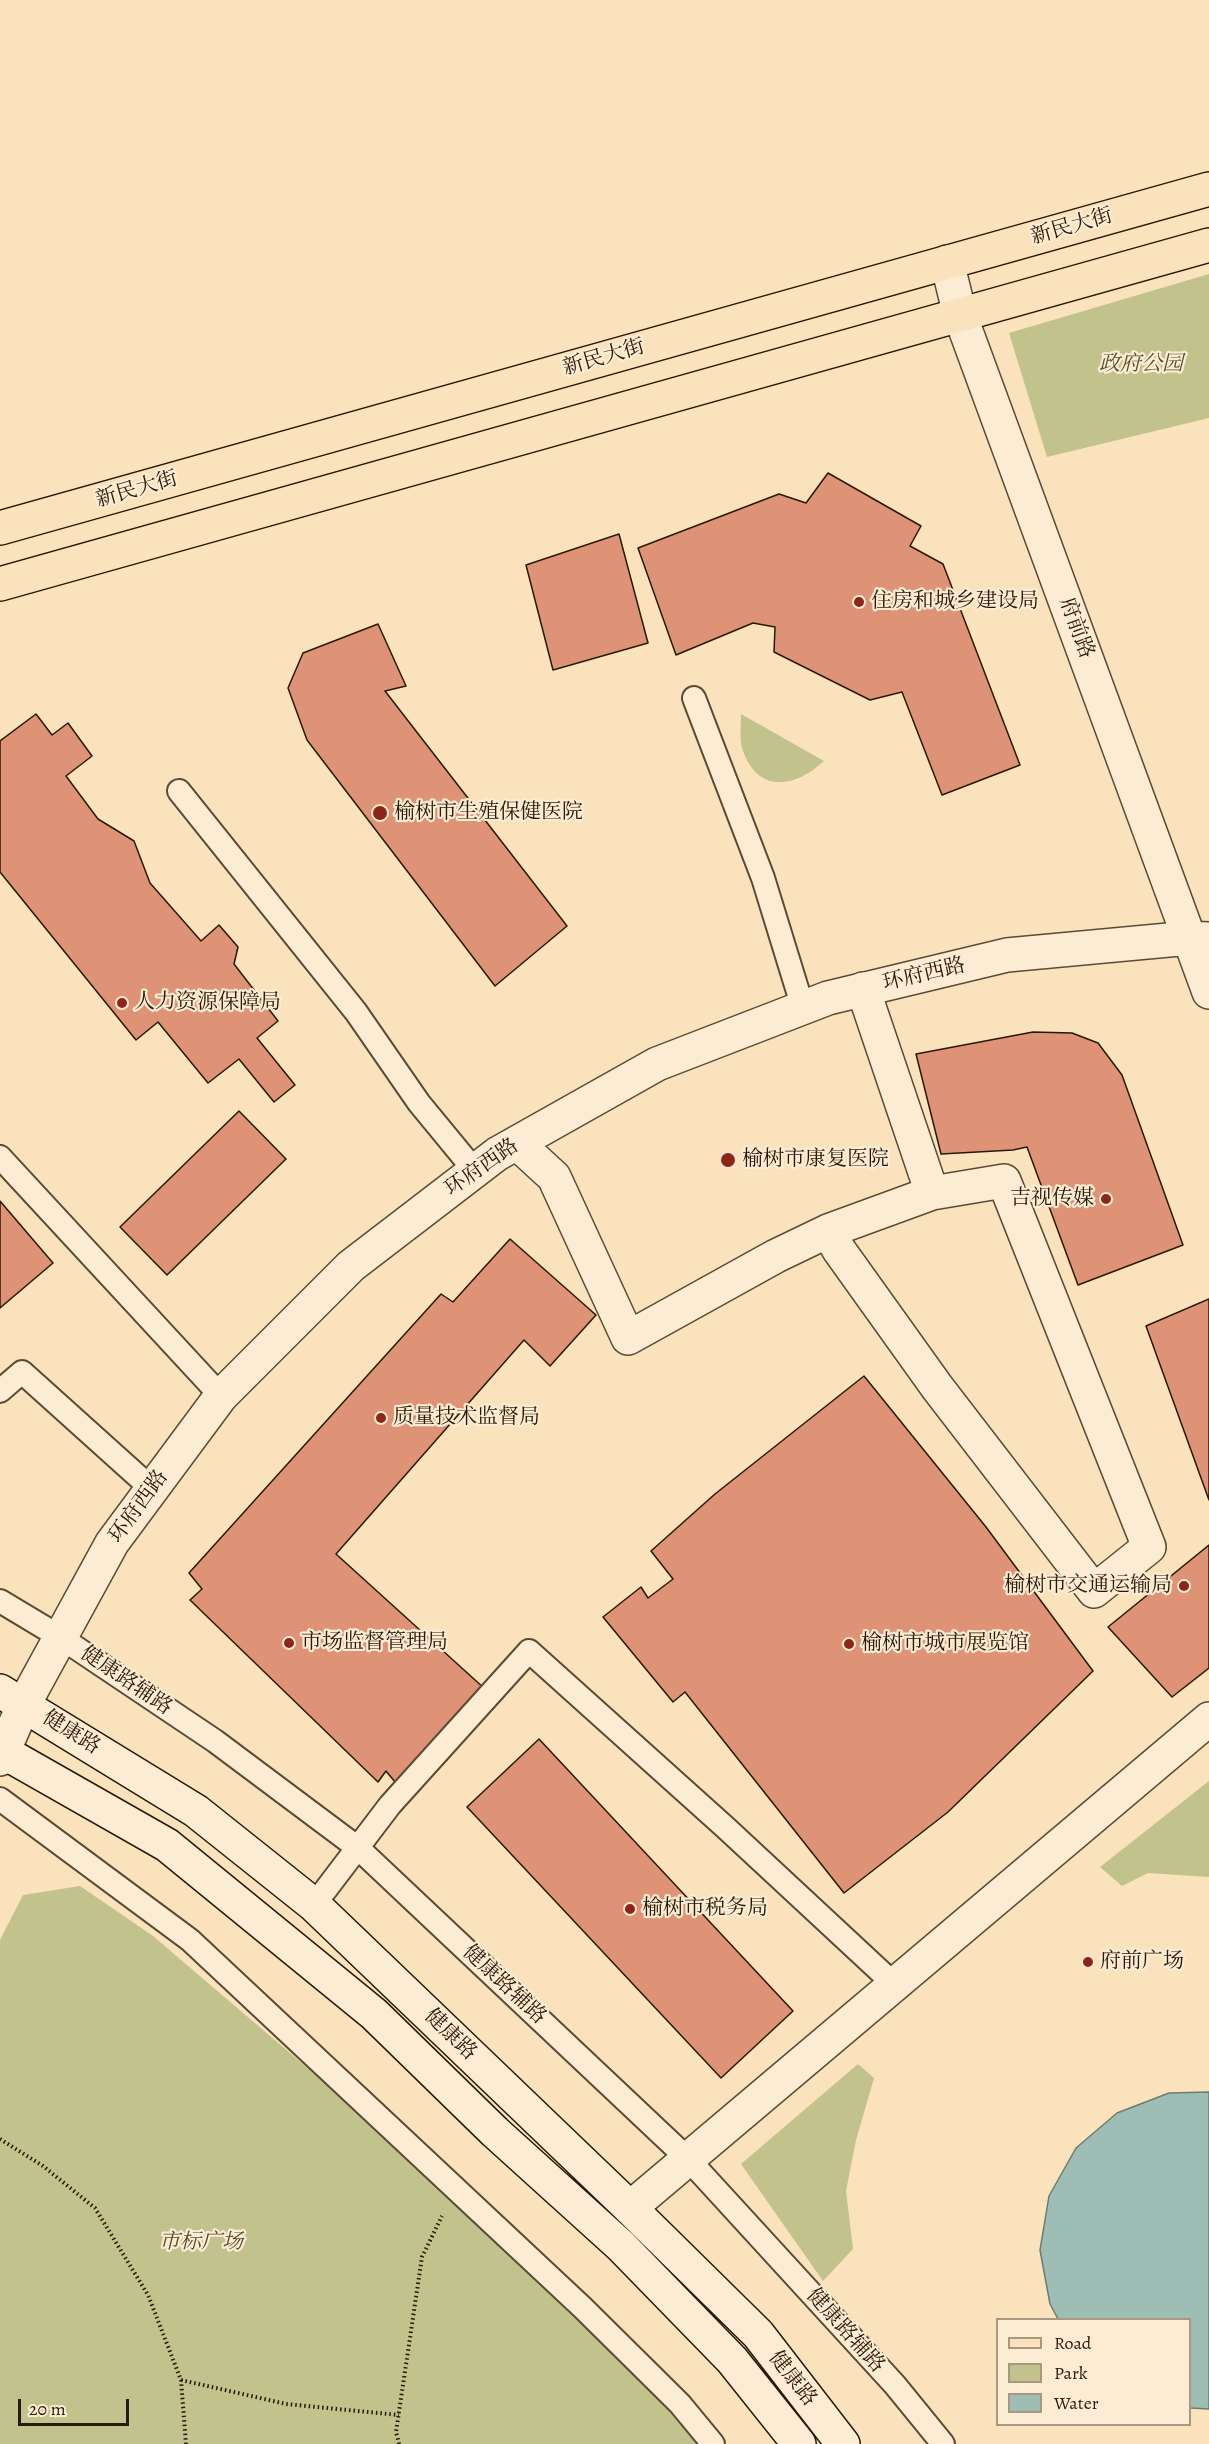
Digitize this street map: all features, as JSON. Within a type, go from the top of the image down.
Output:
[{"type":"main road","name":"新民大街","points":[[0,528],[1209,189]]},
{"type":"main road","points":[[0,584],[1209,245]]},
{"type":"street","name":"府前路","points":[[947,262],[960,315],[1199,938],[1209,992]]},
{"type":"street","name":"环府西路","points":[[1,1754],[12,1697],[60,1637],[112,1543],[221,1396],[351,1266],[497,1154],[657,1065],[828,998],[1007,955],[1199,938]]},
{"type":"street","points":[[863,989],[932,1193]]},
{"type":"street","points":[[518,1143],[554,1177],[628,1338],[776,1256],[828,1231],[932,1193],[1004,1181],[1149,1547],[1094,1591],[937,1387],[838,1250],[828,1231]]},
{"type":"street","name":"健康路","points":[[12,1697],[196,1811],[314,1905],[758,2334],[843,2444]]},
{"type":"street","points":[[630,2208],[1209,1719]]},
{"type":"street","name":"健康路","points":[[1,1754],[167,1845],[374,2014],[495,2132],[621,2246],[732,2360],[799,2444]]},
{"type":"lane","points":[[694,698],[763,878],[803,1008]]},
{"type":"lane","points":[[178,791],[356,1012],[419,1103],[475,1171]]},
{"type":"lane","points":[[2,1165],[221,1396]]},
{"type":"lane","points":[[0,1391],[22,1372],[152,1489]]},
{"type":"lane","name":"健康路辅路","points":[[0,1601],[60,1637],[215,1741],[358,1848],[689,2160],[895,2385],[943,2444]]},
{"type":"lane","points":[[314,1905],[390,1805],[529,1650],[726,1827],[896,1985]]},
{"type":"lane","points":[[0,1799],[190,1941],[591,2316],[680,2404],[713,2444]]},
{"type":"path","points":[[0,2139],[43,2166],[95,2208],[148,2295],[181,2380],[186,2444]]},
{"type":"path","points":[[399,2444],[396,2432],[422,2257],[455,2188]]},
{"type":"path","points":[[181,2380],[286,2404],[399,2415]]},
{"type":"green space","name":"政府公园","points":[[1209,274],[1209,418],[1047,457],[1009,333]]},
{"type":"green space","points":[[741,714],[824,761],[802,777],[790,781],[768,780],[758,775],[743,751]]},
{"type":"green space","points":[[1209,1781],[1209,1877],[1148,1873],[1122,1886],[1100,1867]]},
{"type":"green space","name":"市标广场","points":[[80,1886],[153,1936],[324,2082],[627,2367],[701,2444],[0,2444],[0,1940],[23,1895]]},
{"type":"green space","points":[[858,2064],[874,2078],[856,2140],[846,2191],[853,2249],[823,2281],[741,2164]]},
{"type":"water","points":[[1209,2092],[1209,2409],[1191,2408],[1191,2318],[1057,2318],[1050,2304],[1040,2250],[1049,2196],[1076,2148],[1117,2113],[1169,2093]]},
{"type":"building","points":[[828,473],[921,526],[910,546],[943,564],[1020,765],[942,795],[902,692],[870,700],[774,652],[775,627],[753,623],[676,655],[638,548],[779,494],[806,503]]},
{"type":"building","points":[[619,534],[648,643],[553,670],[526,565]]},
{"type":"building","points":[[378,624],[406,686],[385,691],[567,926],[495,986],[307,740],[288,688],[303,653]]},
{"type":"building","points":[[36,714],[52,735],[68,723],[92,756],[66,776],[98,819],[134,841],[150,883],[201,941],[219,925],[238,947],[234,964],[278,1021],[257,1038],[295,1085],[274,1102],[239,1059],[208,1083],[158,1022],[136,1040],[0,872],[0,741]]},
{"type":"building","name":"吉视传媒","points":[[1033,1032],[1072,1033],[1098,1043],[1122,1075],[1183,1245],[1078,1285],[1027,1147],[1013,1150],[941,1154],[916,1054]]},
{"type":"building","points":[[239,1111],[286,1159],[167,1275],[120,1227]]},
{"type":"building","points":[[0,1201],[53,1263],[0,1308]]},
{"type":"building","points":[[510,1239],[596,1315],[550,1366],[524,1340],[336,1554],[485,1689],[400,1788],[386,1771],[378,1782],[190,1600],[202,1589],[189,1573],[441,1294],[453,1302]]},
{"type":"building","points":[[1209,1299],[1209,1500],[1146,1326]]},
{"type":"building","name":"榆树市城市展览馆","points":[[864,1376],[986,1527],[1093,1671],[948,1812],[844,1893],[685,1692],[673,1702],[603,1617],[641,1587],[648,1598],[673,1579],[651,1551],[715,1494]]},
{"type":"building","name":"榆树市交通运输局","points":[[1209,1545],[1209,1668],[1172,1697],[1108,1627]]},
{"type":"building","name":"榆树市税务局","points":[[539,1739],[793,2011],[721,2078],[467,1807]]},
{"type":"place","name":"住房和城乡建设局","points":[[859,602]]},
{"type":"place","name":"榆树市生殖保健医院","points":[[380,813]]},
{"type":"place","name":"人力资源保障局","points":[[122,1003]]},
{"type":"place","name":"榆树市康复医院","points":[[728,1160]]},
{"type":"place","name":"吉视传媒","points":[[1106,1199]]},
{"type":"place","name":"质量技术监督局","points":[[381,1418]]},
{"type":"place","name":"榆树市交通运输局","points":[[1184,1586]]},
{"type":"place","name":"市场监督管理局","points":[[289,1643]]},
{"type":"place","name":"榆树市城市展览馆","points":[[849,1644]]},
{"type":"place","name":"榆树市税务局","points":[[630,1909]]},
{"type":"place","name":"府前广场","points":[[1088,1962]]}]
